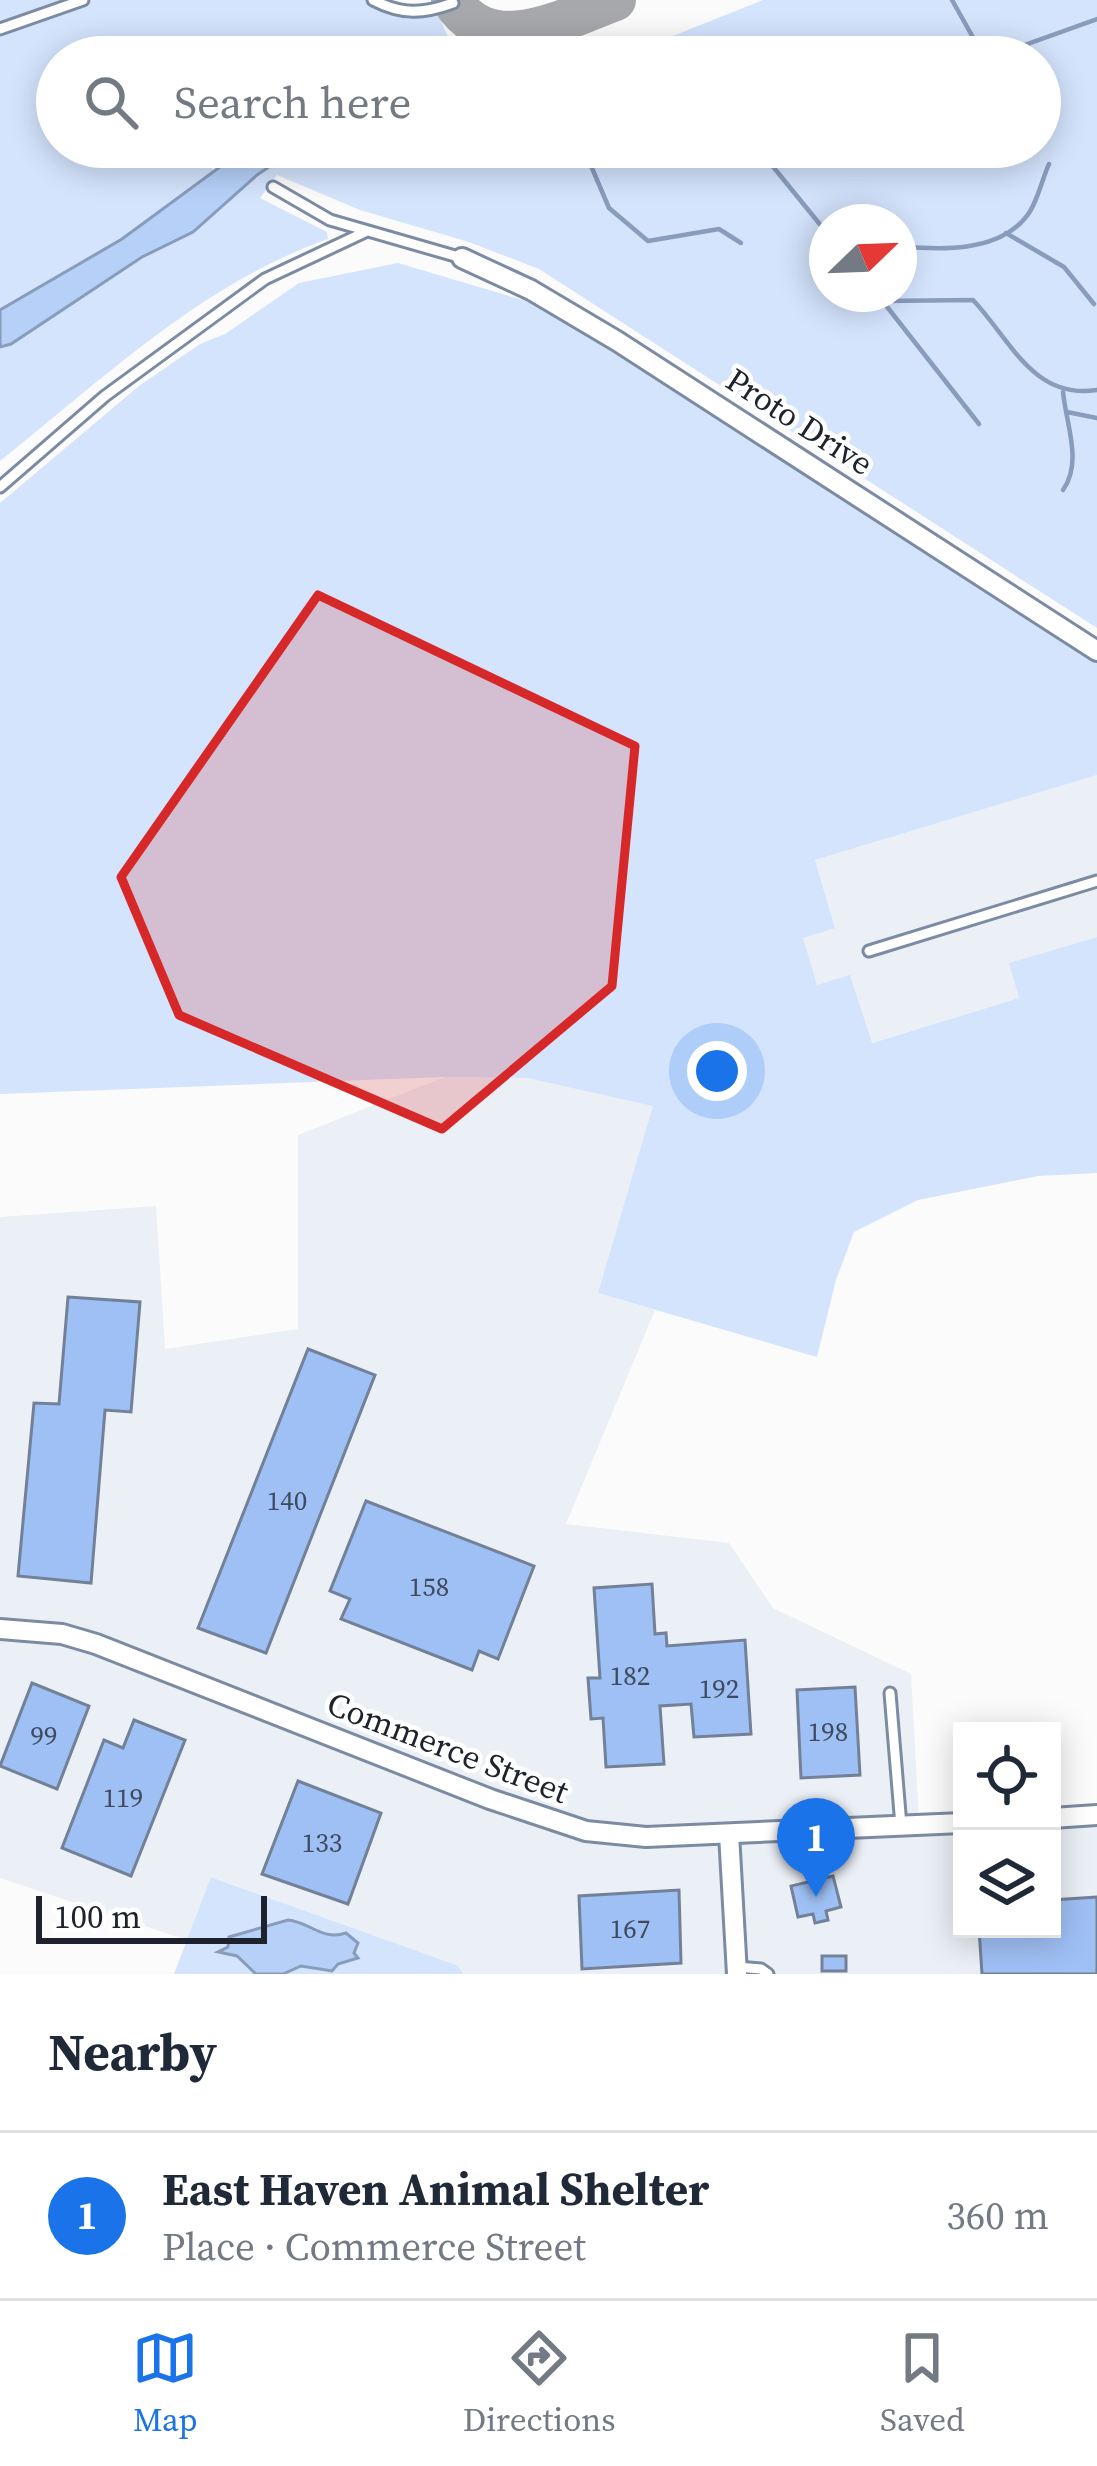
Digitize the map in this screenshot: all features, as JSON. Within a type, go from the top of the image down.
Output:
[{"type":"street","name":"Proto Drive","points":[[461,258],[532,290],[636,352],[1097,651]]},
{"type":"street","name":"Commerce Street","points":[[0,1629],[62,1634],[96,1644],[557,1824],[646,1837],[953,1823]]},
{"type":"street","points":[[1061,1817],[1097,1815]]},
{"type":"street","points":[[729,1834],[737,1970]]},
{"type":"lane","points":[[0,29],[83,0]]},
{"type":"lane","points":[[373,0],[403,13],[453,3]]},
{"type":"lane","points":[[273,188],[330,220],[461,258]]},
{"type":"lane","points":[[0,487],[105,396],[265,279],[365,232]]},
{"type":"lane","points":[[868,952],[1097,881]]},
{"type":"lane","points":[[890,1693],[901,1826]]},
{"type":"lane","points":[[737,1970],[761,1969],[768,1974]]},
{"type":"highlighted area","points":[[318,595],[635,746],[612,986],[442,1129],[179,1015],[121,877]]},
{"type":"shaded area","points":[[0,0],[68,0],[0,24]]},
{"type":"shaded area","points":[[93,0],[366,0],[400,18],[438,13],[447,36],[36,36],[36,168],[215,171],[122,239],[0,310],[0,33]]},
{"type":"shaded area","points":[[763,0],[1097,0],[1097,628],[539,269],[469,242],[360,210],[277,175],[260,198],[327,232],[328,239],[282,258],[196,307],[0,461],[0,347],[142,257],[193,232],[267,168],[1061,168],[1061,36],[673,36]]},
{"type":"shaded area","points":[[218,168],[267,168],[193,232],[142,257],[0,347],[0,310],[122,239]]},
{"type":"shaded area","points":[[398,263],[536,304],[1097,656],[1097,775],[815,860],[835,928],[803,938],[817,985],[850,975],[872,1043],[1019,998],[1009,963],[1097,937],[1097,1173],[1038,1176],[918,1200],[854,1232],[836,1280],[817,1357],[598,1293],[653,1106],[527,1078],[0,1094],[0,503],[139,386],[299,283]]},
{"type":"shaded area","points":[[1097,775],[1097,937],[1010,963],[1019,998],[871,1043],[850,976],[817,985],[802,937],[835,927],[815,860]]},
{"type":"shaded area","points":[[445,1077],[527,1078],[654,1106],[598,1293],[655,1310],[566,1524],[729,1543],[773,1608],[911,1674],[919,1820],[953,1818],[953,1938],[1061,1938],[1061,1813],[1097,1811],[1097,1974],[464,1974],[455,1965],[212,1877],[187,1940],[0,1878],[0,1217],[156,1206],[165,1349],[298,1329],[298,1135]]},
{"type":"shaded area","points":[[211,1877],[456,1965],[464,1974],[174,1974]]},
{"type":"shaded area","points":[[288,1920],[330,1935],[346,1933],[358,1943],[354,1953],[358,1958],[332,1971],[301,1966],[283,1974],[256,1974],[237,1956],[218,1952],[228,1947],[229,1937]]},
{"type":"building","points":[[68,1297],[140,1302],[131,1412],[105,1410],[91,1583],[18,1576],[34,1403],[59,1404]]},
{"type":"building","points":[[308,1349],[375,1375],[266,1653],[198,1628]]},
{"type":"building","points":[[366,1501],[534,1566],[498,1659],[479,1651],[472,1670],[341,1619],[350,1599],[330,1591]]},
{"type":"building","points":[[652,1584],[655,1634],[666,1633],[667,1646],[745,1640],[751,1734],[694,1737],[691,1704],[660,1706],[664,1764],[606,1767],[603,1718],[591,1719],[588,1678],[600,1678],[594,1588]]},
{"type":"building","points":[[32,1683],[89,1706],[57,1789],[0,1766]]},
{"type":"building","points":[[855,1687],[860,1775],[801,1778],[797,1690]]},
{"type":"building","points":[[134,1720],[185,1740],[131,1876],[62,1848],[104,1740],[123,1748]]},
{"type":"building","points":[[298,1781],[381,1813],[348,1904],[262,1874]]},
{"type":"building","points":[[833,1876],[841,1907],[826,1911],[828,1920],[815,1923],[813,1914],[798,1917],[791,1886]]},
{"type":"building","points":[[679,1890],[681,1963],[582,1969],[579,1896]]},
{"type":"building","points":[[1097,1897],[1097,1974],[982,1974],[980,1938],[1061,1938],[1061,1899]]},
{"type":"building","points":[[822,1956],[846,1956],[846,1971],[822,1971]]},
{"type":"waterway","points":[[952,0],[972,36]]},
{"type":"waterway","points":[[1050,36],[1097,19]]},
{"type":"waterway","points":[[592,168],[609,208],[648,241],[719,229],[741,243]]},
{"type":"waterway","points":[[774,168],[809,211]]},
{"type":"waterway","points":[[917,247],[984,243],[1014,229],[1030,212],[1047,168]]},
{"type":"waterway","points":[[1006,233],[1064,267],[1094,304]]},
{"type":"waterway","points":[[917,301],[973,300],[1039,376],[1075,391],[1097,390]]},
{"type":"waterway","points":[[891,312],[979,424]]},
{"type":"waterway","points":[[1063,392],[1073,455],[1063,490]]},
{"type":"waterway","points":[[1067,412],[1097,418]]},
{"type":"taxiway","points":[[452,0],[468,18],[507,32],[551,24],[615,0]]},
{"type":"place","name":"East Haven Animal Shelter","points":[[816,1897]]}]
